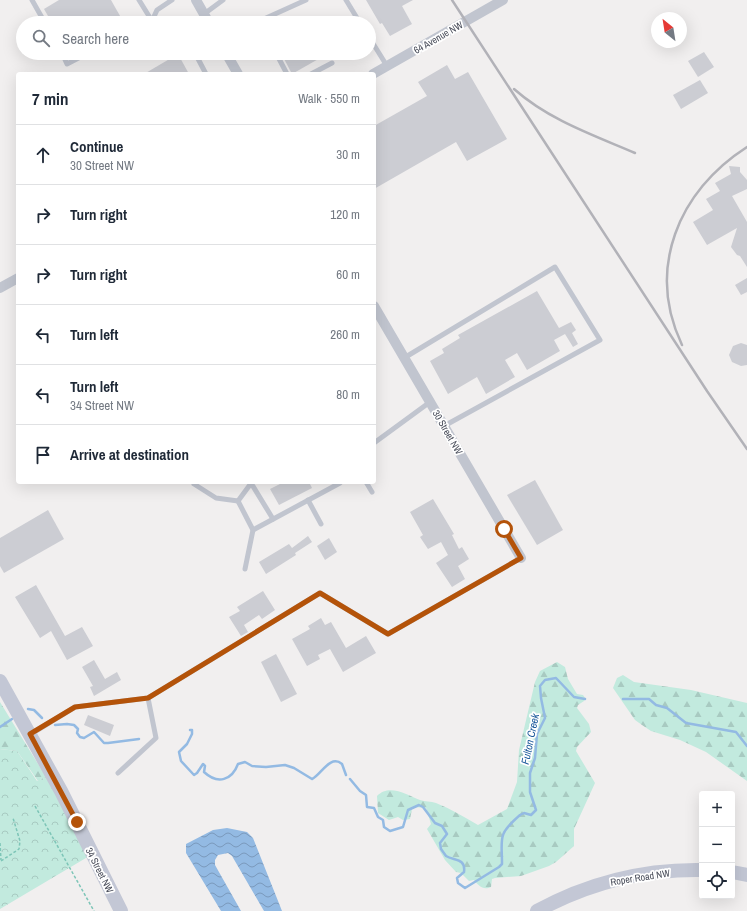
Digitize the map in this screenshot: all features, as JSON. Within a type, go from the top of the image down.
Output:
[{"type":"main road","name":"34 Street NW","points":[[0,681],[61,791],[121,911]]},
{"type":"main road","name":"Roper Road NW","points":[[537,911],[570,894],[618,878],[670,871],[699,870]]},
{"type":"main road","points":[[735,873],[747,875]]},
{"type":"street","points":[[196,0],[205,16]]},
{"type":"street","name":"64 Avenue NW","points":[[376,72],[503,0]]},
{"type":"street","points":[[230,60],[237,72]]},
{"type":"street","points":[[0,288],[16,279]]},
{"type":"street","name":"30 Street NW","points":[[376,309],[521,558]]},
{"type":"lane","points":[[32,0],[41,16]]},
{"type":"lane","points":[[139,0],[147,16]]},
{"type":"lane","points":[[154,16],[157,10],[172,0]]},
{"type":"lane","points":[[210,16],[223,0]]},
{"type":"lane","points":[[275,16],[306,0]]},
{"type":"lane","points":[[346,0],[356,16]]},
{"type":"lane","points":[[376,48],[387,66]]},
{"type":"lane","points":[[66,60],[68,64],[75,60]]},
{"type":"lane","points":[[199,60],[205,72]]},
{"type":"lane","points":[[280,60],[287,72]]},
{"type":"lane","points":[[315,72],[332,63]]},
{"type":"lane","points":[[404,358],[555,267],[600,340],[444,426]]},
{"type":"lane","points":[[376,442],[430,402]]},
{"type":"lane","points":[[194,484],[216,498],[238,501]]},
{"type":"lane","points":[[238,501],[251,484]]},
{"type":"lane","points":[[253,484],[273,519]]},
{"type":"lane","points":[[253,530],[338,484]]},
{"type":"lane","points":[[367,484],[372,492]]},
{"type":"lane","points":[[308,500],[321,524]]},
{"type":"lane","points":[[238,501],[253,530],[245,569]]},
{"type":"lane","points":[[30,734],[75,707],[148,698],[320,593],[388,634],[521,558]]},
{"type":"lane","points":[[118,773],[156,738],[148,698]]},
{"type":"path","points":[[35,806],[94,911]]},
{"type":"path","points":[[0,861],[19,849],[20,841],[13,818]]},
{"type":"path","points":[[0,843],[2,854],[0,861]]},
{"type":"green space","points":[[557,662],[565,667],[568,679],[577,694],[583,695],[585,698],[577,708],[589,724],[591,732],[577,747],[576,751],[595,783],[574,829],[574,846],[556,862],[549,866],[521,876],[492,879],[491,887],[483,888],[474,880],[469,881],[461,873],[456,872],[445,860],[427,829],[431,824],[426,808],[415,807],[412,809],[410,819],[403,820],[398,817],[389,820],[378,813],[377,796],[387,790],[398,791],[420,800],[442,805],[478,825],[507,809],[517,782],[519,750],[535,682],[540,671]]},
{"type":"green space","points":[[623,675],[634,682],[691,690],[747,703],[747,781],[706,752],[680,740],[651,731],[635,720],[613,688],[617,678]]},
{"type":"green space","points":[[0,702],[46,777],[38,781],[17,751],[0,749]]},
{"type":"green space","points":[[0,749],[17,751],[37,781],[46,777],[91,855],[0,909]]},
{"type":"water","points":[[227,828],[247,832],[253,838],[282,911],[264,911],[232,856],[228,853],[218,855],[215,860],[215,865],[241,911],[221,911],[186,853],[186,844],[213,830]]},
{"type":"building","points":[[59,0],[111,0],[120,16],[48,16],[44,9]]},
{"type":"building","points":[[366,0],[413,0],[402,6],[412,24],[390,36],[382,23],[380,24]]},
{"type":"building","points":[[704,52],[714,67],[698,77],[688,61]]},
{"type":"building","points":[[168,60],[181,60],[188,72],[147,72]]},
{"type":"building","points":[[285,60],[317,60],[296,72],[291,72]]},
{"type":"building","points":[[447,65],[455,79],[468,72],[507,139],[467,161],[456,142],[376,188],[376,125],[427,96],[418,82]]},
{"type":"building","points":[[700,80],[708,93],[681,109],[673,95]]},
{"type":"building","points":[[729,166],[740,167],[740,172],[747,180],[747,189],[732,196],[747,222],[747,267],[740,256],[737,255],[731,247],[737,228],[707,245],[693,222],[713,210],[706,199],[720,191],[715,183],[731,174]]},
{"type":"building","points":[[747,278],[747,292],[741,295],[735,285]]},
{"type":"building","points":[[537,291],[559,328],[571,322],[576,330],[572,333],[578,344],[573,347],[565,334],[554,340],[560,351],[527,370],[517,353],[505,360],[515,377],[486,394],[477,377],[448,394],[430,361],[444,353],[442,349],[460,338],[458,335]]},
{"type":"building","points":[[741,343],[747,345],[747,365],[741,366],[732,362],[729,355],[733,346]]},
{"type":"building","points":[[535,480],[563,530],[537,545],[507,495]]},
{"type":"building","points":[[280,484],[310,484],[312,488],[279,505],[270,489]]},
{"type":"building","points":[[433,499],[454,534],[452,535],[459,549],[462,547],[469,559],[458,566],[465,579],[452,587],[436,563],[448,555],[441,542],[428,549],[420,537],[423,535],[410,512]]},
{"type":"building","points":[[48,510],[64,539],[4,573],[0,566],[0,538]]},
{"type":"building","points":[[308,536],[312,542],[295,553],[296,555],[266,574],[259,562],[289,544],[292,548]]},
{"type":"building","points":[[329,538],[337,552],[325,560],[317,546]]},
{"type":"building","points":[[36,585],[65,636],[82,627],[93,646],[67,660],[51,631],[40,638],[15,597]]},
{"type":"building","points":[[263,591],[275,610],[262,619],[259,615],[244,625],[248,632],[241,636],[229,617],[240,611],[237,607]]},
{"type":"building","points":[[321,618],[325,625],[331,622],[346,648],[366,636],[376,653],[343,672],[330,649],[318,655],[320,659],[307,666],[292,639],[310,629],[308,626]]},
{"type":"building","points":[[276,654],[297,694],[281,702],[261,662]]},
{"type":"building","points":[[94,660],[105,679],[117,672],[121,680],[94,696],[90,687],[93,686],[82,667]]},
{"type":"building","points":[[88,715],[114,725],[110,736],[84,725]]},
{"type":"waterway","name":"Fulton Creek","points":[[350,779],[360,791],[366,795],[367,807],[374,808],[378,817],[383,820],[384,827],[390,831],[403,827],[408,810],[419,805],[423,807],[435,823],[442,826],[447,834],[440,843],[441,849],[446,856],[463,864],[464,872],[457,878],[458,883],[465,888],[502,864],[502,837],[507,827],[520,815],[524,813],[531,815],[536,810],[530,792],[530,773],[535,758],[537,734],[545,718],[540,686],[545,680],[556,678],[574,697],[585,699]]},
{"type":"waterway","name":"Fulton Creek","points":[[623,699],[649,699],[656,705],[667,708],[686,723],[736,732],[747,746]]},
{"type":"waterway","name":"Fulton Creek","points":[[28,709],[34,710],[42,718]]},
{"type":"waterway","name":"Fulton Creek","points":[[0,727],[12,719]]},
{"type":"waterway","name":"Fulton Creek","points":[[55,725],[74,725],[78,729],[77,733],[80,737],[84,738],[94,732],[104,743],[139,739]]},
{"type":"waterway","name":"Fulton Creek","points":[[190,730],[192,730],[192,734],[187,744],[179,752],[181,761],[194,775],[203,764],[205,766],[204,772],[209,776],[224,779],[232,774],[238,764],[245,762],[252,766],[266,767],[285,765],[294,768],[312,779],[330,763],[338,762],[342,764],[346,775]]},
{"type":"railway","points":[[452,0],[707,391],[747,449]]},
{"type":"railway","points":[[514,89],[542,110],[572,126],[635,153]]},
{"type":"railway","points":[[682,345],[672,316],[667,288],[669,261],[675,234],[687,209],[703,186],[723,165],[747,147]]},
{"type":"route","points":[[77,822],[30,734],[75,707],[148,698],[320,593],[388,634],[521,558],[504,529]]}]
